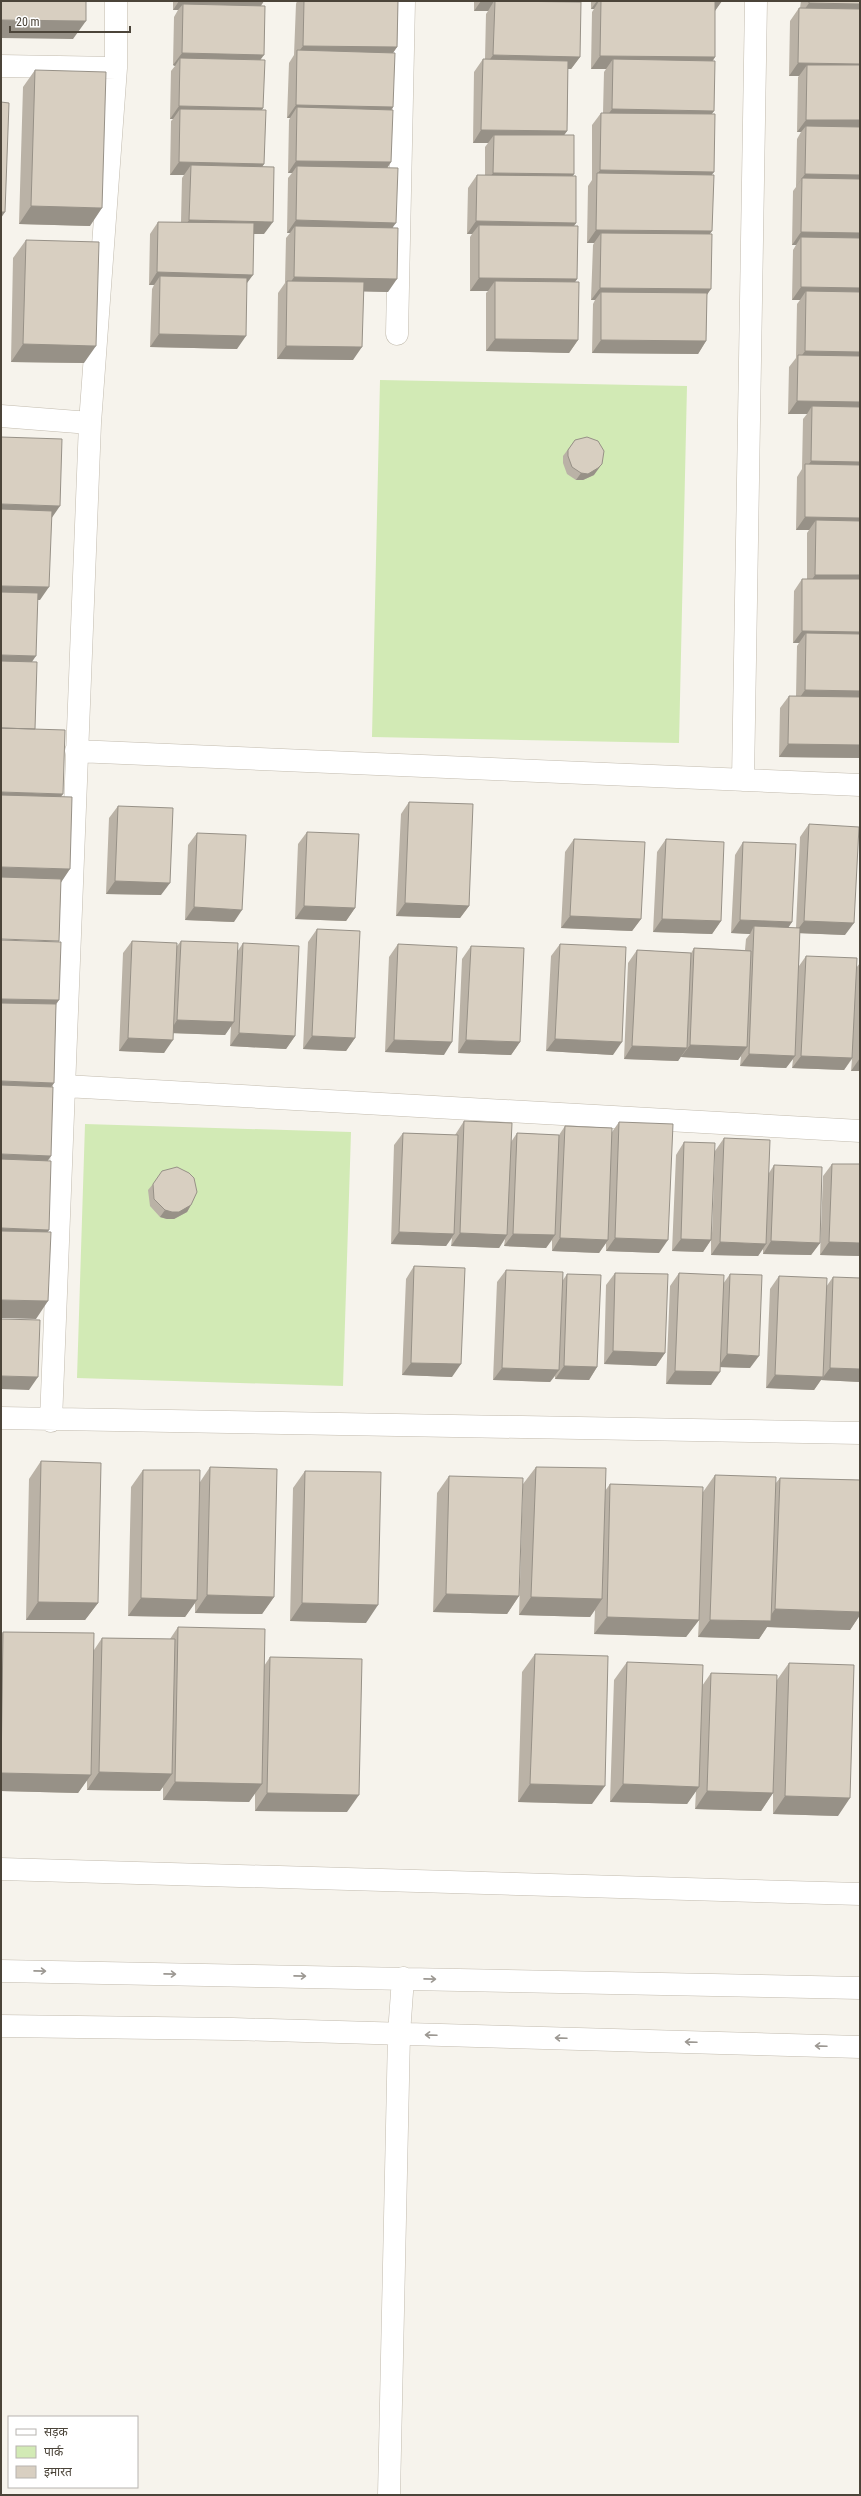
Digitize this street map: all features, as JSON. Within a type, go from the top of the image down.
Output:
[{"type":"street","points":[[51,1421],[65,1086],[76,751],[90,424],[116,68],[116,1]]},
{"type":"street","points":[[397,334],[404,1]]},
{"type":"street","points":[[743,780],[756,1]]},
{"type":"street","points":[[1,66],[116,68]]},
{"type":"street","points":[[1,416],[90,424]]},
{"type":"street","points":[[76,751],[860,785]]},
{"type":"street","points":[[65,1086],[860,1131]]},
{"type":"street","points":[[1,1418],[51,1421],[860,1433]]},
{"type":"street","points":[[1,1869],[860,1894]]},
{"type":"street","points":[[1,1971],[860,1988]]},
{"type":"street","points":[[389,2495],[398,2034],[403,1978]]},
{"type":"street","points":[[1,2026],[398,2034],[860,2048]]},
{"type":"green space","points":[[380,380],[687,386],[679,743],[372,737]]},
{"type":"green space","points":[[85,1124],[351,1132],[343,1386],[77,1378]]},
{"type":"building","points":[[1,1],[86,1],[86,21],[1,20]]},
{"type":"building","points":[[304,1],[398,1],[397,47],[303,46]]},
{"type":"building","points":[[495,1],[581,2],[580,57],[493,55]]},
{"type":"building","points":[[601,1],[715,1],[715,57],[600,56]]},
{"type":"building","points":[[809,1],[860,1],[860,4],[809,3]]},
{"type":"building","points":[[183,4],[265,6],[264,55],[182,53]]},
{"type":"building","points":[[799,8],[860,9],[860,64],[798,63]]},
{"type":"building","points":[[297,50],[395,53],[393,107],[296,105]]},
{"type":"building","points":[[180,58],[265,60],[263,108],[179,106]]},
{"type":"building","points":[[483,59],[568,61],[567,131],[481,130]]},
{"type":"building","points":[[613,59],[715,61],[714,111],[612,109]]},
{"type":"building","points":[[807,65],[860,65],[860,120],[806,120]]},
{"type":"building","points":[[35,70],[106,72],[102,208],[31,206]]},
{"type":"building","points":[[1,102],[9,103],[5,212],[1,212]]},
{"type":"building","points":[[297,107],[393,110],[391,162],[296,161]]},
{"type":"building","points":[[180,109],[266,110],[264,164],[179,162]]},
{"type":"building","points":[[601,113],[715,114],[714,172],[600,170]]},
{"type":"building","points":[[806,126],[860,127],[860,175],[805,174]]},
{"type":"building","points":[[494,135],[574,135],[574,174],[493,173]]},
{"type":"building","points":[[191,165],[274,167],[273,222],[189,220]]},
{"type":"building","points":[[297,166],[398,168],[396,223],[296,220]]},
{"type":"building","points":[[597,173],[714,175],[712,231],[596,230]]},
{"type":"building","points":[[477,175],[576,176],[576,223],[476,221]]},
{"type":"building","points":[[802,178],[860,179],[860,233],[801,232]]},
{"type":"building","points":[[158,222],[254,223],[253,275],[157,272]]},
{"type":"building","points":[[479,225],[578,226],[577,279],[479,278]]},
{"type":"building","points":[[295,226],[398,228],[397,279],[294,277]]},
{"type":"building","points":[[601,233],[712,234],[711,289],[600,288]]},
{"type":"building","points":[[801,237],[860,238],[860,288],[801,287]]},
{"type":"building","points":[[26,240],[99,242],[96,346],[23,344]]},
{"type":"building","points":[[160,276],[247,278],[246,336],[159,334]]},
{"type":"building","points":[[287,281],[364,282],[362,347],[286,346]]},
{"type":"building","points":[[495,281],[579,282],[578,340],[495,339]]},
{"type":"building","points":[[806,291],[860,292],[860,352],[805,351]]},
{"type":"building","points":[[601,292],[707,293],[706,341],[601,340]]},
{"type":"building","points":[[798,355],[860,356],[860,402],[797,401]]},
{"type":"building","points":[[812,406],[860,407],[860,462],[811,461]]},
{"type":"building","points":[[1,437],[62,439],[60,506],[1,504]]},
{"type":"building","points":[[587,437],[598,441],[604,451],[602,464],[588,474],[581,473],[572,467],[568,456],[568,450],[575,440]]},
{"type":"building","points":[[805,464],[860,465],[860,518],[805,517]]},
{"type":"building","points":[[1,509],[52,511],[49,587],[1,586]]},
{"type":"building","points":[[816,520],[860,521],[860,575],[815,575]]},
{"type":"building","points":[[802,579],[860,579],[860,632],[802,631]]},
{"type":"building","points":[[1,592],[38,593],[36,656],[1,655]]},
{"type":"building","points":[[806,633],[860,634],[860,691],[805,690]]},
{"type":"building","points":[[1,661],[37,662],[35,729],[1,728]]},
{"type":"building","points":[[789,696],[860,697],[860,745],[788,744]]},
{"type":"building","points":[[1,728],[65,730],[63,794],[1,792]]},
{"type":"building","points":[[1,795],[72,797],[70,869],[1,867]]},
{"type":"building","points":[[409,802],[473,804],[469,906],[405,903]]},
{"type":"building","points":[[118,806],[173,808],[170,883],[115,881]]},
{"type":"building","points":[[809,824],[859,827],[854,923],[804,921]]},
{"type":"building","points":[[307,832],[359,834],[355,908],[304,906]]},
{"type":"building","points":[[197,833],[246,835],[242,910],[194,907]]},
{"type":"building","points":[[574,839],[645,842],[641,919],[570,916]]},
{"type":"building","points":[[666,839],[724,842],[721,921],[662,919]]},
{"type":"building","points":[[743,842],[796,844],[792,922],[740,920]]},
{"type":"building","points":[[1,877],[61,879],[59,941],[1,939]]},
{"type":"building","points":[[754,926],[800,928],[795,1056],[749,1054]]},
{"type":"building","points":[[317,929],[360,931],[355,1038],[312,1036]]},
{"type":"building","points":[[1,940],[61,942],[59,1000],[1,999]]},
{"type":"building","points":[[132,941],[177,943],[173,1040],[128,1038]]},
{"type":"building","points":[[181,941],[238,943],[234,1022],[177,1020]]},
{"type":"building","points":[[243,943],[299,946],[295,1036],[239,1033]]},
{"type":"building","points":[[398,944],[457,947],[452,1042],[394,1040]]},
{"type":"building","points":[[560,944],[626,947],[622,1042],[555,1039]]},
{"type":"building","points":[[471,946],[524,948],[520,1042],[466,1040]]},
{"type":"building","points":[[694,948],[751,951],[747,1047],[690,1045]]},
{"type":"building","points":[[637,950],[691,953],[687,1048],[632,1046]]},
{"type":"building","points":[[806,956],[857,958],[852,1058],[801,1056]]},
{"type":"building","points":[[1,1003],[56,1004],[54,1083],[1,1081]]},
{"type":"building","points":[[1,1085],[53,1087],[51,1156],[1,1154]]},
{"type":"building","points":[[464,1121],[512,1123],[507,1235],[460,1233]]},
{"type":"building","points":[[619,1122],[673,1124],[668,1240],[615,1238]]},
{"type":"building","points":[[565,1126],[612,1128],[608,1240],[560,1238]]},
{"type":"building","points":[[403,1133],[458,1135],[454,1234],[399,1232]]},
{"type":"building","points":[[517,1133],[559,1135],[555,1235],[513,1234]]},
{"type":"building","points":[[724,1138],[770,1140],[766,1244],[720,1242]]},
{"type":"building","points":[[684,1142],[715,1143],[711,1240],[681,1239]]},
{"type":"building","points":[[1,1159],[51,1161],[49,1230],[1,1228]]},
{"type":"building","points":[[832,1164],[860,1164],[860,1243],[829,1242]]},
{"type":"building","points":[[774,1165],[822,1167],[820,1243],[771,1241]]},
{"type":"building","points":[[177,1167],[189,1173],[194,1178],[197,1192],[191,1205],[179,1212],[172,1212],[165,1210],[154,1199],[153,1184],[162,1171]]},
{"type":"building","points":[[1,1231],[51,1232],[48,1301],[1,1300]]},
{"type":"building","points":[[414,1266],[465,1268],[461,1364],[411,1363]]},
{"type":"building","points":[[506,1270],[563,1272],[559,1370],[502,1368]]},
{"type":"building","points":[[615,1273],[668,1274],[665,1353],[613,1351]]},
{"type":"building","points":[[679,1273],[724,1275],[720,1372],[675,1371]]},
{"type":"building","points":[[567,1274],[601,1275],[597,1367],[564,1366]]},
{"type":"building","points":[[730,1274],[762,1275],[759,1356],[727,1354]]},
{"type":"building","points":[[779,1276],[827,1278],[823,1377],[775,1375]]},
{"type":"building","points":[[833,1277],[860,1278],[860,1369],[830,1368]]},
{"type":"building","points":[[1,1319],[40,1320],[38,1377],[1,1376]]},
{"type":"building","points":[[41,1461],[101,1463],[98,1603],[38,1602]]},
{"type":"building","points":[[210,1467],[277,1469],[274,1597],[207,1595]]},
{"type":"building","points":[[536,1467],[606,1468],[602,1599],[531,1597]]},
{"type":"building","points":[[143,1470],[200,1470],[197,1600],[141,1598]]},
{"type":"building","points":[[305,1471],[381,1472],[378,1605],[302,1603]]},
{"type":"building","points":[[715,1475],[776,1477],[771,1621],[710,1620]]},
{"type":"building","points":[[449,1476],[523,1478],[519,1596],[446,1594]]},
{"type":"building","points":[[780,1478],[860,1480],[860,1612],[775,1609]]},
{"type":"building","points":[[610,1484],[703,1487],[699,1620],[607,1617]]},
{"type":"building","points":[[178,1627],[265,1629],[262,1784],[175,1782]]},
{"type":"building","points":[[3,1632],[94,1633],[91,1775],[1,1773]]},
{"type":"building","points":[[102,1638],[175,1639],[172,1774],[99,1772]]},
{"type":"building","points":[[535,1654],[608,1656],[605,1786],[530,1784]]},
{"type":"building","points":[[270,1657],[362,1659],[359,1795],[267,1793]]},
{"type":"building","points":[[627,1662],[703,1665],[699,1787],[623,1784]]},
{"type":"building","points":[[789,1663],[854,1665],[850,1798],[785,1796]]},
{"type":"building","points":[[711,1673],[777,1675],[773,1793],[707,1791]]}]
